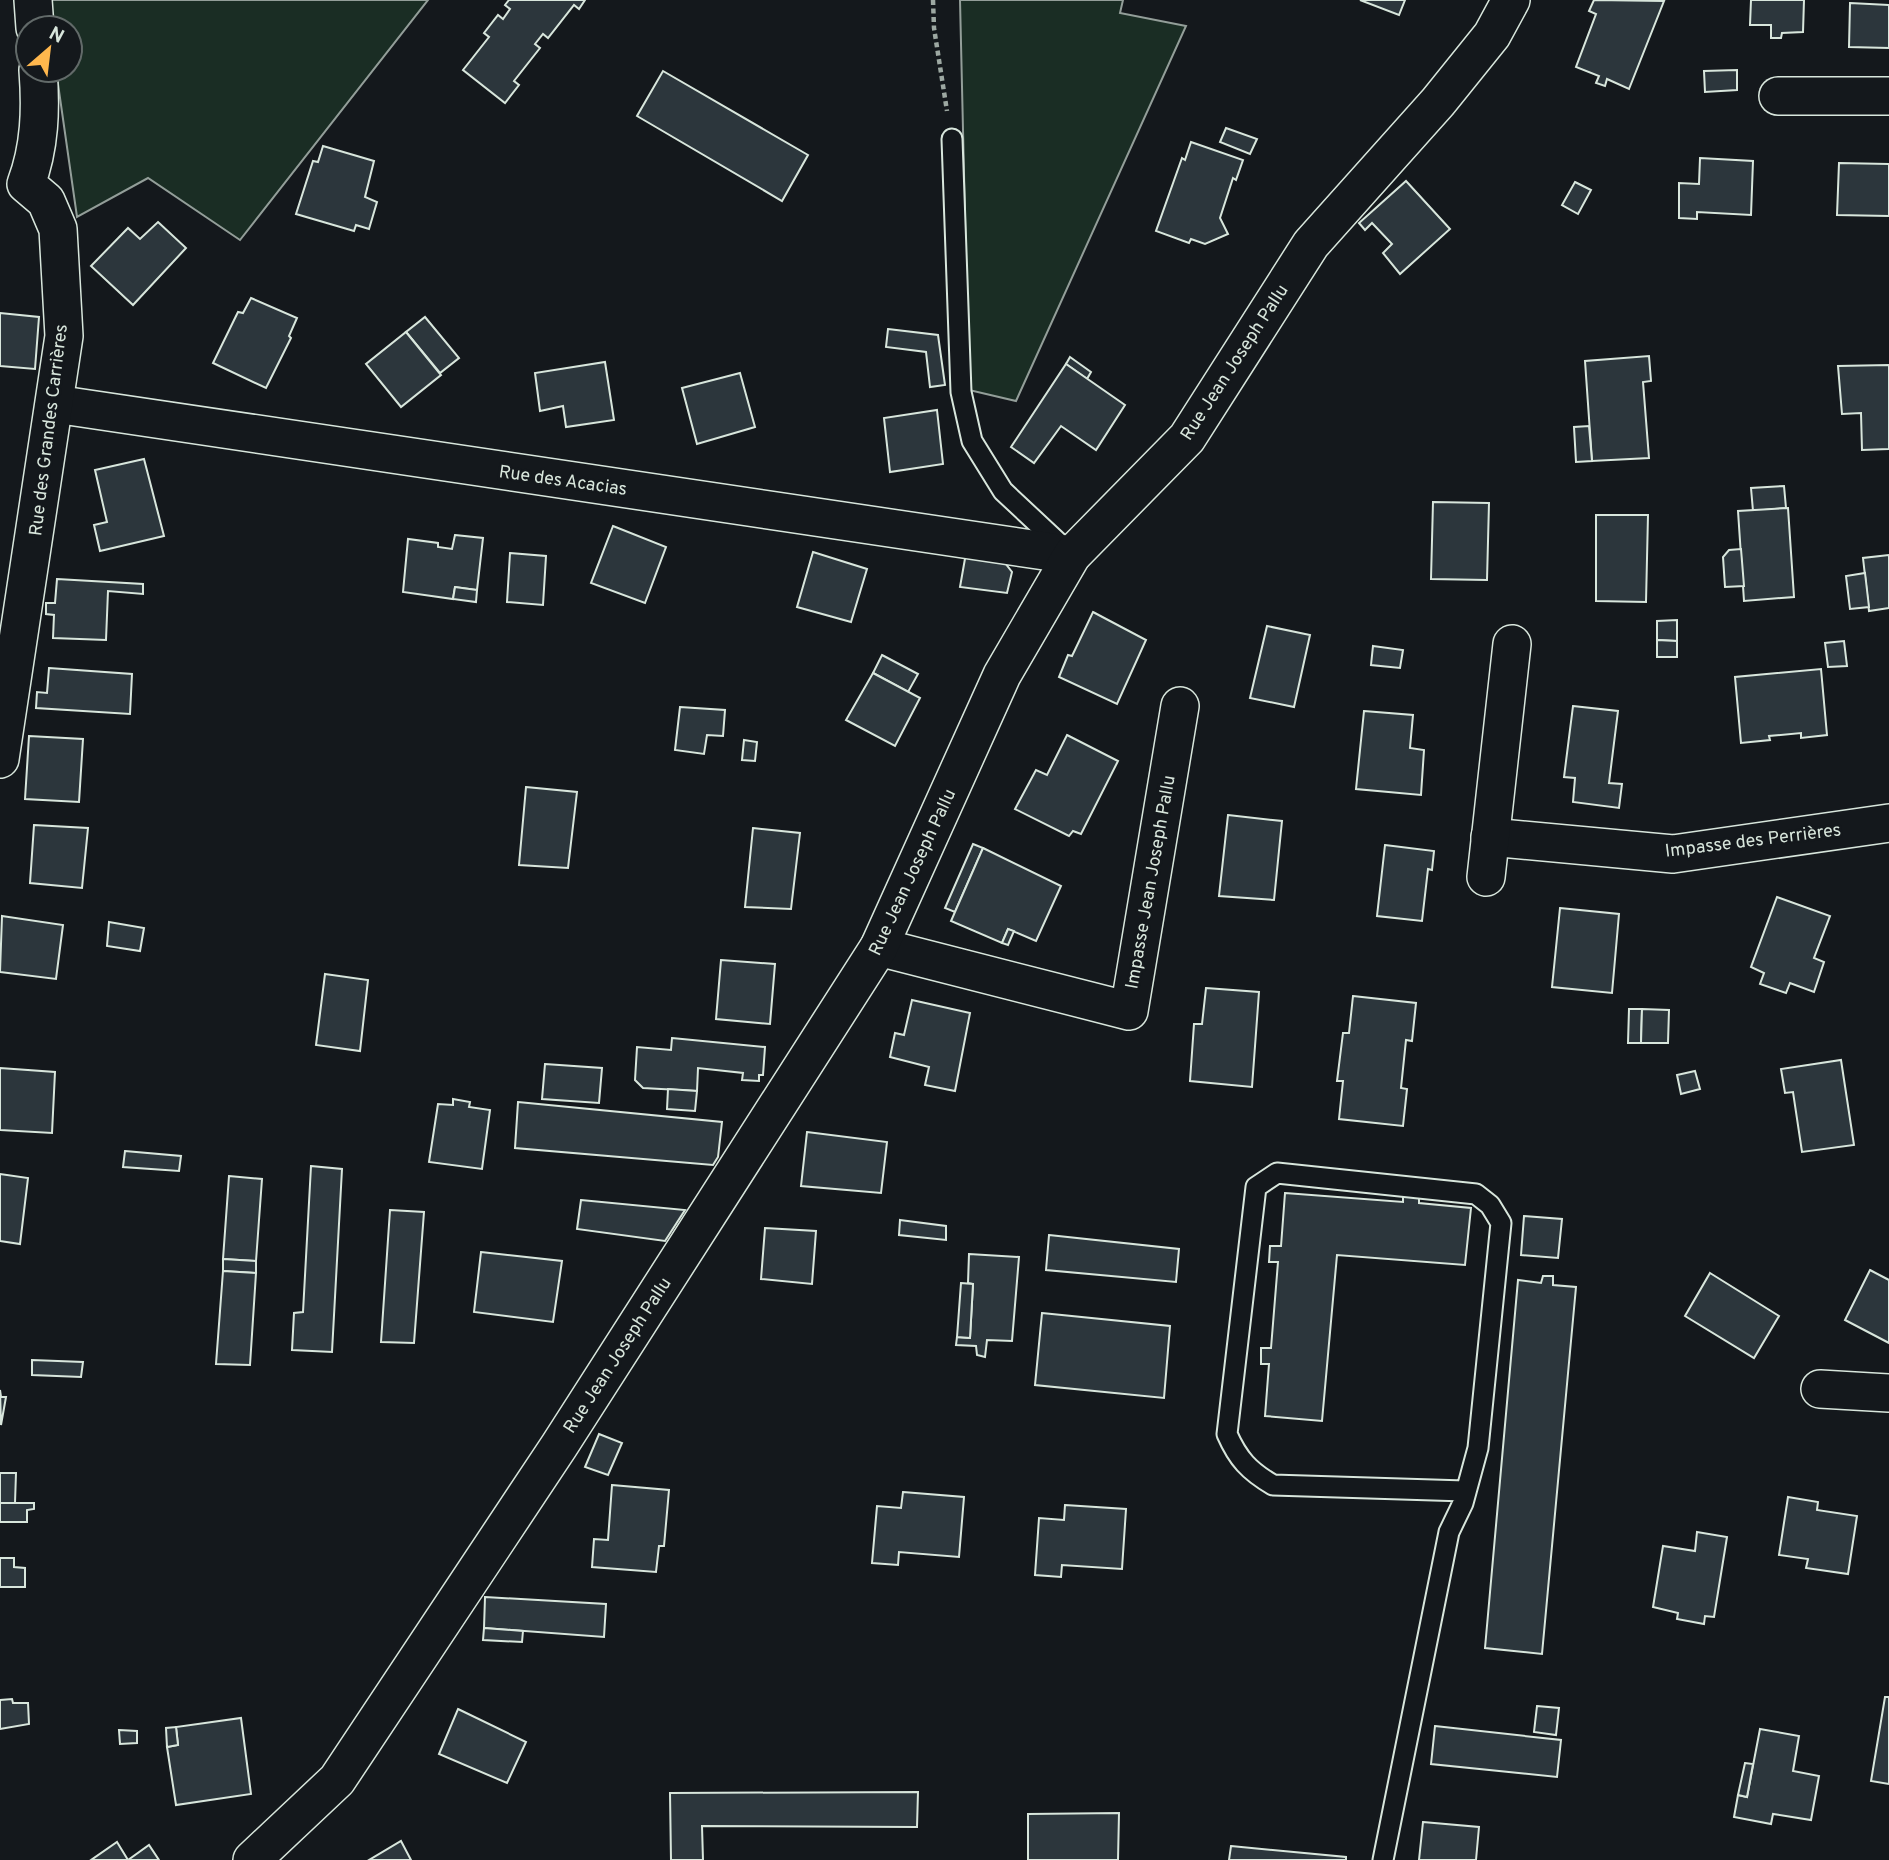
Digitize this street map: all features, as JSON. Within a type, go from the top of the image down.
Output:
[{"type":"street","name":"Rue Jean Joseph Pallu","points":[[252,1860],[337,1780],[559,1446],[879,947],[1002,675],[1072,555],[1187,438],[1311,244],[1438,102],[1492,35],[1511,0]]},
{"type":"street","name":"Rue des Grandes Carrières","points":[[0,759],[64,336],[58,229],[46,201],[13,180],[36,156],[39,84]]},
{"type":"street","points":[[1779,96],[1889,96]]},
{"type":"street","name":"Rue des Acacias","points":[[55,404],[1072,555]]},
{"type":"street","points":[[1486,877],[1512,644]]},
{"type":"street","name":"Impasse Jean Joseph Pallu","points":[[879,947],[1129,1011],[1180,706]]},
{"type":"street","name":"Impasse des Perrières","points":[[1490,837],[1673,854],[1889,823]]},
{"type":"street","points":[[1820,1389],[1889,1393]]},
{"type":"lane","points":[[952,139],[961,392],[972,442],[1003,491],[1072,555]]},
{"type":"lane","points":[[1383,1860],[1449,1532],[1465,1491],[1478,1448],[1501,1223],[1490,1205],[1476,1194],[1277,1174],[1266,1178],[1256,1187],[1227,1434],[1236,1455],[1251,1472],[1273,1485],[1465,1491]]},
{"type":"path","points":[[933,0],[934,28],[952,139]]},
{"type":"green space","points":[[46,0],[428,0],[240,240],[148,178],[77,217],[58,84],[84,84],[84,14],[48,14]]},
{"type":"green space","points":[[960,0],[1123,0],[1120,13],[1186,26],[1016,401],[969,390]]},
{"type":"building","points":[[509,0],[585,0],[579,9],[574,5],[548,38],[543,34],[535,44],[540,48],[514,81],[519,85],[505,103],[463,70],[489,37],[484,33],[498,15],[503,19],[510,9],[505,5]]},
{"type":"building","points":[[1360,0],[1405,0],[1399,15]]},
{"type":"building","points":[[1594,0],[1664,1],[1629,89],[1607,79],[1605,86],[1596,83],[1599,76],[1576,67],[1596,14],[1589,11]]},
{"type":"building","points":[[1751,0],[1804,0],[1803,32],[1782,33],[1781,38],[1771,38],[1771,25],[1750,25]]},
{"type":"building","points":[[1850,3],[1889,5],[1889,48],[1849,47]]},
{"type":"building","points":[[1737,70],[1737,90],[1705,92],[1704,71]]},
{"type":"building","points":[[663,71],[808,155],[782,201],[637,116]]},
{"type":"building","points":[[1226,128],[1257,139],[1250,154],[1220,142]]},
{"type":"building","points":[[1191,142],[1243,160],[1236,180],[1233,178],[1220,218],[1228,234],[1205,244],[1191,239],[1189,243],[1156,231],[1182,158],[1185,160]]},
{"type":"building","points":[[323,146],[374,161],[365,197],[377,202],[369,229],[356,225],[354,231],[296,214],[313,161],[318,162]]},
{"type":"building","points":[[1700,158],[1753,161],[1751,215],[1697,212],[1697,219],[1679,218],[1679,183],[1699,184]]},
{"type":"building","points":[[1839,163],[1889,164],[1889,216],[1837,215]]},
{"type":"building","points":[[1406,181],[1450,229],[1400,274],[1383,253],[1392,244],[1372,223],[1365,230],[1359,223]]},
{"type":"building","points":[[1575,182],[1591,190],[1578,214],[1562,205]]},
{"type":"building","points":[[158,222],[186,248],[133,305],[91,266],[128,228],[140,239]]},
{"type":"building","points":[[251,298],[297,318],[289,336],[291,338],[266,388],[213,363],[238,312],[243,313]]},
{"type":"building","points":[[0,313],[39,317],[35,369],[0,366]]},
{"type":"building","points":[[425,317],[459,358],[440,373],[406,332]]},
{"type":"building","points":[[888,329],[938,335],[945,385],[930,387],[926,352],[886,347]]},
{"type":"building","points":[[406,332],[441,375],[401,407],[366,364]]},
{"type":"building","points":[[1649,356],[1651,381],[1643,382],[1649,458],[1592,461],[1585,361]]},
{"type":"building","points":[[1070,357],[1091,372],[1087,379],[1066,364]]},
{"type":"building","points":[[605,362],[614,420],[566,427],[563,406],[540,411],[535,373]]},
{"type":"building","points":[[1066,364],[1125,405],[1096,450],[1061,426],[1034,463],[1011,447]]},
{"type":"building","points":[[1889,365],[1889,449],[1862,450],[1861,413],[1842,414],[1838,366]]},
{"type":"building","points":[[740,373],[755,427],[697,444],[682,388]]},
{"type":"building","points":[[937,410],[943,464],[890,472],[884,418]]},
{"type":"building","points":[[1589,426],[1592,461],[1576,462],[1574,427]]},
{"type":"building","points":[[144,459],[164,536],[100,551],[94,525],[107,522],[95,470]]},
{"type":"building","points":[[1784,486],[1786,508],[1753,511],[1751,488]]},
{"type":"building","points":[[1433,502],[1489,503],[1487,580],[1431,579]]},
{"type":"building","points":[[1788,508],[1794,597],[1744,601],[1738,511]]},
{"type":"building","points":[[1596,515],[1648,515],[1646,602],[1596,601]]},
{"type":"building","points":[[613,526],[666,547],[645,603],[591,583]]},
{"type":"building","points":[[455,535],[483,538],[477,590],[455,587],[453,599],[403,592],[408,539],[438,543],[438,547],[452,549]]},
{"type":"building","points":[[1741,549],[1744,586],[1725,587],[1723,557],[1729,550]]},
{"type":"building","points":[[813,552],[867,569],[851,622],[797,607]]},
{"type":"building","points":[[510,553],[546,556],[543,605],[507,602]]},
{"type":"building","points":[[966,553],[1001,558],[1012,572],[1007,593],[960,587]]},
{"type":"building","points":[[1889,555],[1889,608],[1869,611],[1863,558]]},
{"type":"building","points":[[1865,573],[1869,607],[1850,609],[1846,576]]},
{"type":"building","points":[[57,579],[143,584],[143,594],[108,591],[106,640],[53,638],[54,615],[46,614],[46,603],[55,603]]},
{"type":"building","points":[[455,587],[477,590],[476,602],[453,599]]},
{"type":"building","points":[[1093,612],[1146,640],[1117,704],[1059,677],[1068,655],[1072,656]]},
{"type":"building","points":[[1677,620],[1677,641],[1657,640],[1657,621]]},
{"type":"building","points":[[1267,626],[1310,635],[1294,707],[1250,698]]},
{"type":"building","points":[[1657,640],[1677,641],[1677,657],[1657,657]]},
{"type":"building","points":[[1844,641],[1847,666],[1828,667],[1825,643]]},
{"type":"building","points":[[1373,646],[1403,650],[1400,668],[1371,665]]},
{"type":"building","points":[[882,655],[918,674],[908,692],[873,673]]},
{"type":"building","points":[[49,668],[132,674],[130,714],[36,708],[37,692],[47,693]]},
{"type":"building","points":[[1821,669],[1827,735],[1801,738],[1801,733],[1769,736],[1770,740],[1741,743],[1735,677]]},
{"type":"building","points":[[873,673],[920,698],[895,746],[846,720]]},
{"type":"building","points":[[1573,706],[1618,711],[1609,783],[1622,784],[1619,808],[1573,802],[1575,778],[1564,777]]},
{"type":"building","points":[[680,707],[725,710],[723,736],[707,735],[704,754],[675,750]]},
{"type":"building","points":[[1364,711],[1413,715],[1410,748],[1424,750],[1421,795],[1356,789]]},
{"type":"building","points":[[1067,735],[1118,761],[1081,834],[1073,831],[1069,836],[1015,809],[1036,770],[1047,775]]},
{"type":"building","points":[[29,736],[83,739],[79,802],[25,799]]},
{"type":"building","points":[[744,740],[757,742],[755,761],[742,760]]},
{"type":"building","points":[[526,787],[577,792],[568,868],[519,865]]},
{"type":"building","points":[[1228,815],[1282,821],[1274,900],[1219,896]]},
{"type":"building","points":[[34,825],[88,828],[82,888],[30,883]]},
{"type":"building","points":[[753,828],[800,833],[791,909],[745,907]]},
{"type":"building","points":[[973,844],[983,848],[955,912],[945,908]]},
{"type":"building","points":[[1385,845],[1434,851],[1432,870],[1428,869],[1422,921],[1377,916]]},
{"type":"building","points":[[983,848],[1061,886],[1036,941],[1008,929],[1002,943],[951,921]]},
{"type":"building","points":[[1777,897],[1830,916],[1814,958],[1824,962],[1814,992],[1790,983],[1786,993],[1760,984],[1764,973],[1751,967]]},
{"type":"building","points":[[1560,908],[1619,914],[1612,993],[1552,987]]},
{"type":"building","points":[[2,916],[63,925],[56,979],[0,972]]},
{"type":"building","points":[[109,922],[144,928],[140,951],[107,946]]},
{"type":"building","points":[[1008,929],[1014,931],[1008,945],[1002,943]]},
{"type":"building","points":[[721,960],[775,964],[770,1024],[716,1019]]},
{"type":"building","points":[[325,974],[368,980],[360,1051],[316,1045]]},
{"type":"building","points":[[1206,988],[1259,992],[1252,1087],[1190,1081],[1194,1024],[1202,1024]]},
{"type":"building","points":[[1353,996],[1416,1003],[1412,1041],[1406,1040],[1401,1088],[1407,1089],[1403,1126],[1339,1119],[1343,1081],[1337,1081],[1343,1033],[1349,1033]]},
{"type":"building","points":[[912,1000],[970,1013],[955,1091],[925,1085],[929,1067],[890,1057],[895,1033],[904,1035]]},
{"type":"building","points":[[1629,1009],[1642,1009],[1641,1043],[1628,1043]]},
{"type":"building","points":[[1642,1009],[1669,1010],[1668,1043],[1641,1043]]},
{"type":"building","points":[[672,1038],[765,1047],[763,1075],[759,1075],[759,1081],[742,1080],[743,1073],[698,1068],[697,1091],[643,1088],[635,1080],[637,1047],[671,1050]]},
{"type":"building","points":[[1841,1060],[1854,1145],[1802,1152],[1793,1092],[1785,1093],[1781,1069]]},
{"type":"building","points":[[545,1064],[602,1068],[599,1103],[542,1099]]},
{"type":"building","points":[[0,1068],[55,1072],[52,1133],[0,1130]]},
{"type":"building","points":[[1695,1071],[1700,1089],[1681,1094],[1677,1075]]},
{"type":"building","points":[[668,1089],[697,1091],[695,1111],[667,1109]]},
{"type":"building","points":[[453,1099],[470,1102],[469,1107],[490,1110],[482,1169],[429,1162],[438,1104],[453,1105]]},
{"type":"building","points":[[518,1102],[722,1122],[718,1157],[713,1165],[515,1148]]},
{"type":"building","points":[[807,1132],[887,1142],[881,1193],[801,1186]]},
{"type":"building","points":[[125,1151],[181,1156],[179,1171],[123,1167]]},
{"type":"building","points":[[311,1166],[342,1169],[332,1352],[292,1350],[294,1313],[303,1312]]},
{"type":"building","points":[[0,1174],[28,1178],[20,1244],[0,1241]]},
{"type":"building","points":[[229,1176],[262,1179],[256,1261],[223,1259]]},
{"type":"building","points":[[1285,1193],[1403,1202],[1403,1193],[1419,1194],[1419,1203],[1471,1208],[1465,1265],[1337,1255],[1322,1421],[1265,1416],[1269,1364],[1261,1364],[1261,1348],[1271,1348],[1278,1262],[1269,1262],[1270,1246],[1281,1246]]},
{"type":"building","points":[[581,1200],[685,1210],[665,1241],[577,1229]]},
{"type":"building","points":[[390,1210],[424,1212],[414,1343],[381,1342]]},
{"type":"building","points":[[1524,1216],[1562,1219],[1558,1258],[1521,1255]]},
{"type":"building","points":[[900,1220],[946,1226],[946,1240],[899,1235]]},
{"type":"building","points":[[765,1228],[816,1231],[812,1284],[761,1279]]},
{"type":"building","points":[[1049,1235],[1179,1249],[1176,1282],[1046,1270]]},
{"type":"building","points":[[481,1252],[562,1261],[553,1322],[474,1312]]},
{"type":"building","points":[[969,1254],[1019,1257],[1012,1341],[987,1340],[985,1357],[977,1355],[976,1346],[956,1345],[957,1337],[970,1338],[973,1284],[968,1283]]},
{"type":"building","points":[[223,1259],[256,1261],[256,1273],[223,1271]]},
{"type":"building","points":[[1870,1270],[1889,1280],[1889,1343],[1845,1320]]},
{"type":"building","points":[[223,1271],[256,1273],[250,1365],[216,1364]]},
{"type":"building","points":[[1710,1273],[1779,1316],[1754,1358],[1685,1316]]},
{"type":"building","points":[[1543,1276],[1553,1276],[1553,1285],[1576,1287],[1542,1654],[1485,1648],[1518,1280],[1541,1283]]},
{"type":"building","points":[[961,1283],[973,1284],[970,1338],[957,1337]]},
{"type":"building","points":[[1042,1313],[1170,1326],[1164,1398],[1035,1385]]},
{"type":"building","points":[[32,1360],[83,1362],[81,1377],[32,1375]]},
{"type":"building","points":[[0,1390],[1,1397],[6,1397],[1,1425]]},
{"type":"building","points":[[599,1434],[622,1443],[608,1475],[585,1467]]},
{"type":"building","points":[[0,1473],[16,1473],[15,1503],[0,1503]]},
{"type":"building","points":[[612,1485],[669,1490],[664,1546],[659,1546],[656,1572],[592,1567],[594,1539],[608,1540]]},
{"type":"building","points":[[903,1492],[964,1497],[959,1557],[899,1552],[898,1565],[872,1563],[877,1506],[901,1508]]},
{"type":"building","points":[[1788,1497],[1818,1502],[1817,1510],[1857,1516],[1848,1574],[1806,1568],[1808,1559],[1779,1555]]},
{"type":"building","points":[[0,1503],[34,1503],[34,1509],[27,1510],[27,1522],[0,1522]]},
{"type":"building","points":[[1065,1505],[1126,1509],[1122,1569],[1062,1565],[1061,1577],[1035,1575],[1039,1518],[1064,1520]]},
{"type":"building","points":[[1697,1532],[1727,1537],[1714,1617],[1705,1616],[1704,1624],[1677,1619],[1678,1613],[1653,1607],[1663,1546],[1695,1551]]},
{"type":"building","points":[[0,1558],[14,1558],[14,1567],[25,1568],[25,1587],[0,1587]]},
{"type":"building","points":[[485,1597],[606,1604],[604,1637],[484,1628]]},
{"type":"building","points":[[484,1628],[523,1631],[522,1642],[483,1640]]},
{"type":"building","points":[[1885,1697],[1889,1697],[1889,1784],[1871,1781]]},
{"type":"building","points":[[12,1699],[13,1703],[28,1703],[29,1724],[0,1729],[0,1700]]},
{"type":"building","points":[[1537,1706],[1559,1708],[1556,1735],[1534,1732]]},
{"type":"building","points":[[458,1709],[526,1742],[507,1783],[439,1754]]},
{"type":"building","points":[[241,1718],[251,1794],[176,1805],[167,1747],[178,1745],[176,1727]]},
{"type":"building","points":[[1435,1726],[1561,1740],[1557,1777],[1431,1764]]},
{"type":"building","points":[[176,1727],[178,1745],[167,1747],[166,1728]]},
{"type":"building","points":[[1760,1729],[1799,1736],[1793,1771],[1819,1776],[1811,1820],[1773,1814],[1771,1824],[1734,1817],[1738,1795],[1747,1797]]},
{"type":"building","points":[[119,1730],[137,1731],[137,1743],[120,1744]]},
{"type":"building","points":[[1745,1763],[1753,1764],[1747,1797],[1738,1795]]},
{"type":"building","points":[[918,1792],[917,1827],[702,1826],[703,1860],[671,1860],[670,1793]]},
{"type":"building","points":[[1119,1813],[1118,1860],[1028,1860],[1028,1814]]},
{"type":"building","points":[[1423,1822],[1479,1827],[1476,1860],[1419,1860]]},
{"type":"building","points":[[401,1841],[411,1860],[369,1860]]},
{"type":"building","points":[[117,1842],[128,1860],[91,1860]]},
{"type":"building","points":[[149,1845],[159,1860],[128,1860]]},
{"type":"building","points":[[1231,1846],[1346,1857],[1346,1860],[1229,1860]]}]
